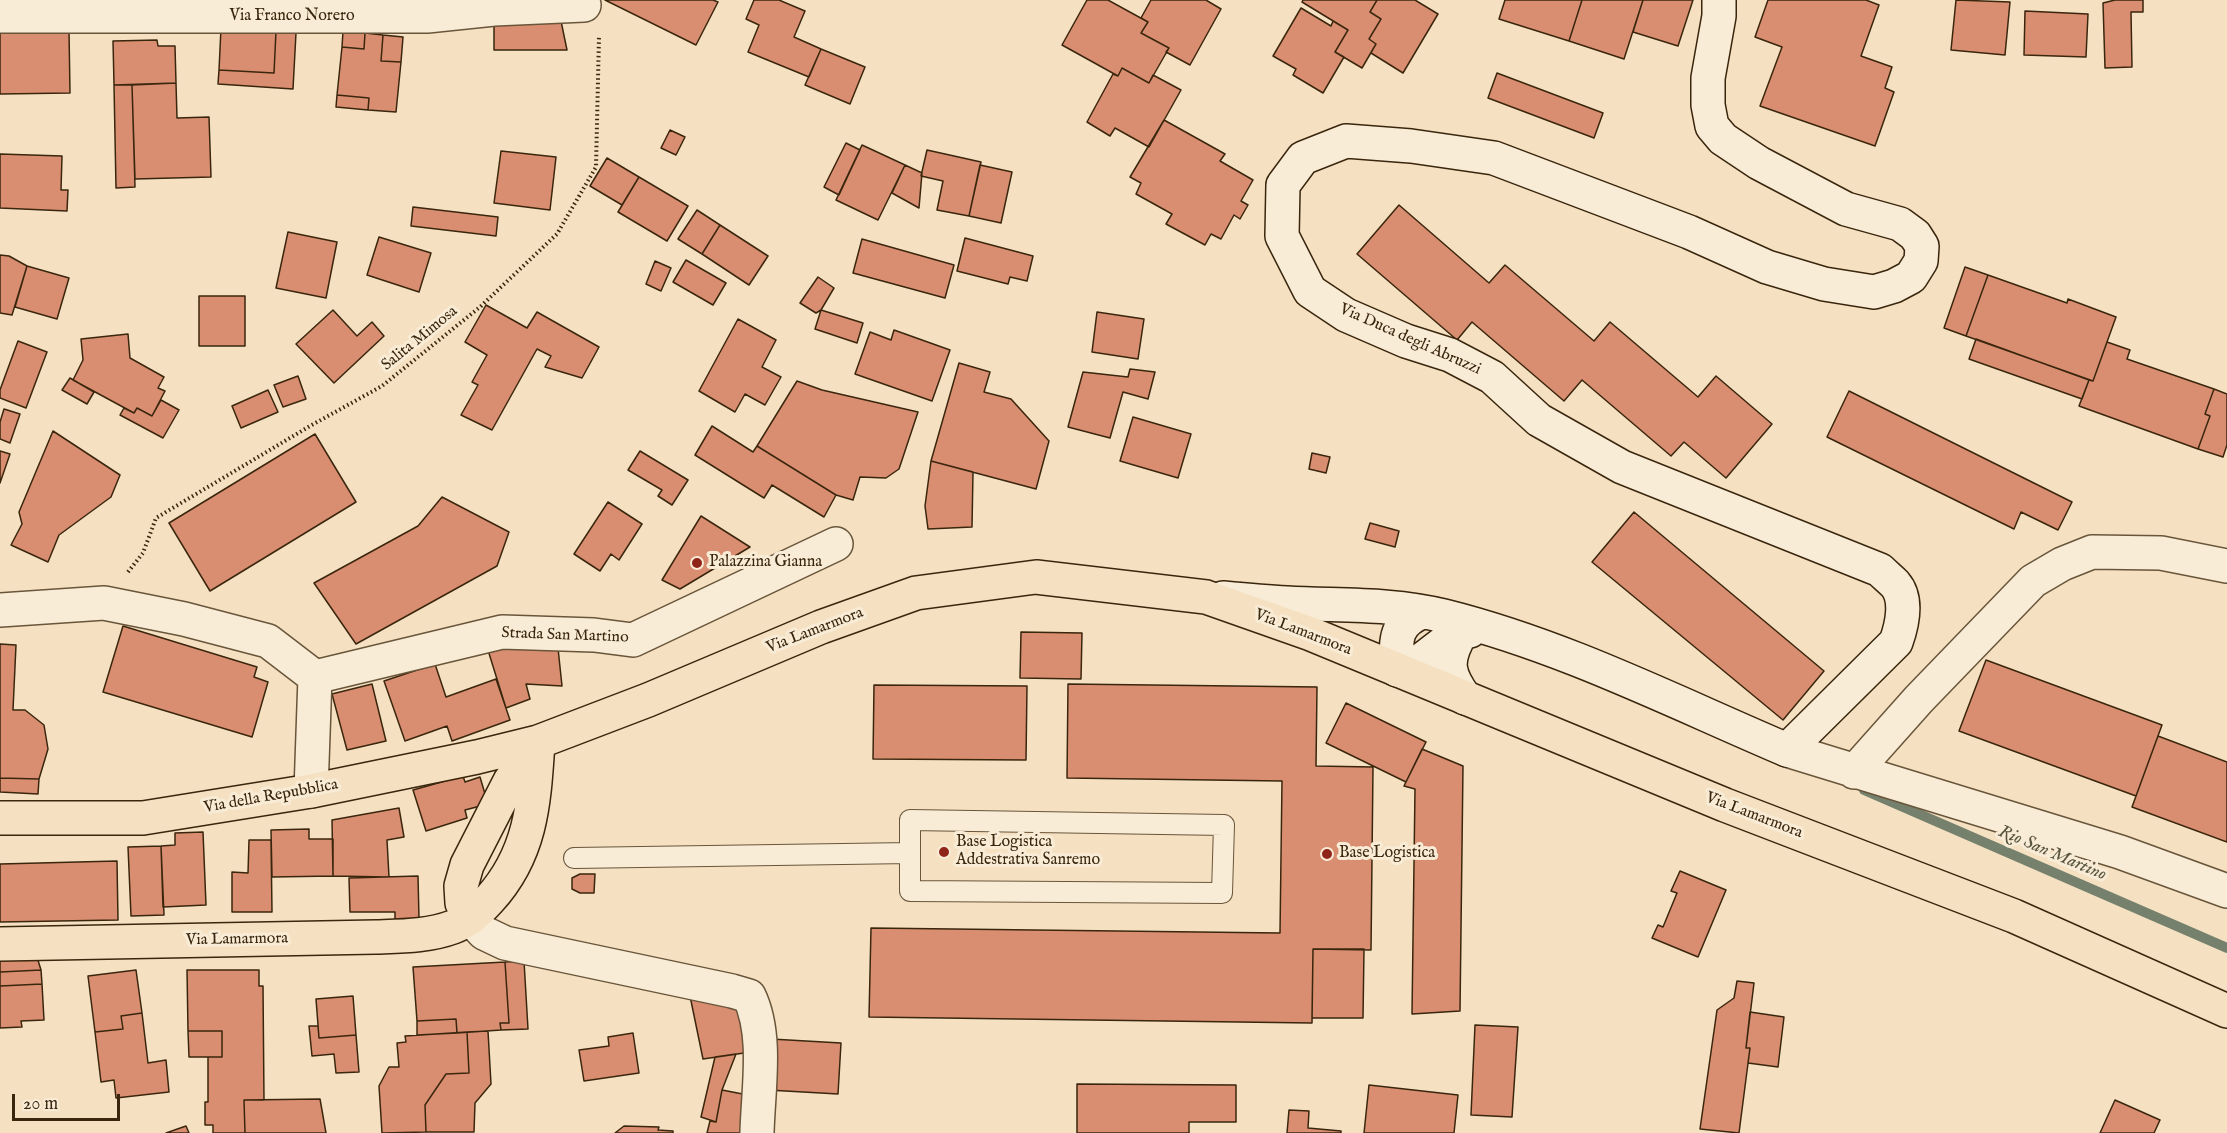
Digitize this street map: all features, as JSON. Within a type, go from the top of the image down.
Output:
[{"type":"main road","name":"Via Lamarmora","points":[[0,944],[416,935],[454,927],[470,918],[497,891],[518,858],[528,832],[534,798],[538,742],[648,700],[821,627],[916,593],[1036,578],[1206,597],[1311,634],[1725,805],[2014,916],[2227,1011]]},
{"type":"main road","name":"Via della Repubblica","points":[[0,818],[143,818],[311,791],[538,742]]},
{"type":"main road","points":[[470,918],[462,903],[461,886],[467,865],[510,781],[538,742]]},
{"type":"street","name":"Via Duca degli Abruzzi","points":[[1719,0],[1719,16],[1708,78],[1708,105],[1712,126],[1723,139],[1759,163],[1846,209],[1900,224],[1915,235],[1922,246],[1921,261],[1911,277],[1894,286],[1874,292],[1824,284],[1767,267],[1689,232],[1494,158],[1411,146],[1346,141],[1303,159],[1283,185],[1282,236],[1310,291],[1346,315],[1406,341],[1450,355],[1492,377],[1539,420],[1622,467],[1880,570],[1897,586],[1902,603],[1902,623],[1896,642],[1787,750]]},
{"type":"street","name":"Via Franco Norero","points":[[0,16],[427,16],[494,9],[584,5]]},
{"type":"street","name":"Strada San Martino","points":[[315,677],[502,632],[594,635],[633,640],[836,544]]},
{"type":"street","points":[[1854,772],[1919,699],[2033,582],[2062,564],[2092,552],[2161,553],[2227,566]]},
{"type":"street","points":[[1206,597],[1287,603],[1379,605],[1422,612],[1472,631],[1547,648],[1787,750],[2120,852],[2227,891]]},
{"type":"street","points":[[0,610],[104,603],[184,619],[268,641],[315,677],[311,791]]},
{"type":"street","points":[[1422,612],[1409,617],[1401,625],[1396,644],[1397,670],[1420,661],[1446,641],[1472,631]]},
{"type":"street","points":[[1465,698],[1453,681],[1450,661],[1454,646],[1472,631]]},
{"type":"street","points":[[470,918],[484,933],[505,943],[749,996],[756,1012],[760,1044],[757,1133]]},
{"type":"lane","points":[[910,820],[1224,825],[1222,893],[910,891],[910,853],[910,820]]},
{"type":"lane","points":[[574,858],[910,853]]},
{"type":"path","name":"Salita Mimosa","points":[[104,603],[143,553],[156,518],[382,386],[480,307],[557,234],[596,166],[600,39],[584,5]]},
{"type":"building","points":[[605,0],[713,0],[718,2],[696,45]]},
{"type":"building","points":[[754,0],[779,0],[805,11],[794,37],[821,49],[809,77],[748,52],[759,25],[746,19]]},
{"type":"building","points":[[1087,0],[1108,0],[1148,22],[1141,33],[1169,48],[1149,83],[1122,68],[1118,76],[1062,45]]},
{"type":"building","points":[[1151,0],[1206,0],[1221,9],[1190,65],[1166,52],[1169,48],[1141,33],[1148,22],[1141,18]]},
{"type":"building","points":[[1303,0],[1377,0],[1370,12],[1381,19],[1369,39],[1376,44],[1362,68],[1335,52],[1348,30],[1302,2]]},
{"type":"building","points":[[1377,0],[1415,0],[1438,14],[1403,73],[1371,53],[1376,44],[1369,39],[1381,19],[1370,12]]},
{"type":"building","points":[[1505,0],[1582,0],[1569,41],[1499,19]]},
{"type":"building","points":[[1582,0],[1643,0],[1624,59],[1569,41]]},
{"type":"building","points":[[1643,0],[1693,0],[1678,46],[1633,32]]},
{"type":"building","points":[[1768,0],[1866,0],[1879,5],[1861,56],[1892,67],[1885,88],[1894,92],[1875,146],[1760,106],[1782,47],[1755,37]]},
{"type":"building","points":[[1956,0],[2010,2],[2005,55],[1951,50]]},
{"type":"building","points":[[2115,0],[2143,0],[2143,12],[2131,12],[2132,67],[2105,68],[2103,3]]},
{"type":"building","points":[[1301,8],[1331,26],[1333,21],[1348,30],[1335,52],[1344,57],[1323,93],[1293,75],[1296,69],[1273,56]]},
{"type":"building","points":[[2025,11],[2088,14],[2086,57],[2024,55]]},
{"type":"building","points":[[494,20],[561,21],[567,50],[494,50]]},
{"type":"building","points":[[221,28],[276,31],[274,73],[219,70]]},
{"type":"building","points":[[69,30],[70,93],[0,94],[0,31]]},
{"type":"building","points":[[276,31],[296,33],[293,89],[218,84],[219,70],[274,73]]},
{"type":"building","points":[[343,31],[365,33],[364,49],[342,47]]},
{"type":"building","points":[[365,33],[383,35],[381,61],[401,62],[396,112],[368,110],[369,98],[337,95],[342,47],[364,49]]},
{"type":"building","points":[[383,35],[403,37],[401,62],[381,61]]},
{"type":"building","points":[[157,40],[158,46],[175,46],[176,83],[114,85],[113,41]]},
{"type":"building","points":[[821,49],[865,67],[850,104],[805,85]]},
{"type":"building","points":[[1122,68],[1149,83],[1153,75],[1181,90],[1149,147],[1115,128],[1110,136],[1087,122],[1113,74],[1118,76]]},
{"type":"building","points":[[1497,73],[1603,113],[1594,138],[1488,98]]},
{"type":"building","points":[[176,83],[177,118],[209,117],[211,177],[135,179],[132,85]]},
{"type":"building","points":[[114,85],[132,85],[135,187],[116,188]]},
{"type":"building","points":[[337,95],[369,98],[368,110],[336,107]]},
{"type":"building","points":[[1164,120],[1225,154],[1220,161],[1253,180],[1241,201],[1248,205],[1240,219],[1234,215],[1221,239],[1211,234],[1205,245],[1166,224],[1172,214],[1136,194],[1141,183],[1130,177]]},
{"type":"building","points":[[670,130],[685,137],[676,155],[661,148]]},
{"type":"building","points":[[846,143],[860,150],[839,195],[824,187]]},
{"type":"building","points":[[862,145],[905,165],[878,220],[836,200]]},
{"type":"building","points":[[927,150],[981,162],[969,216],[937,210],[943,181],[921,176]]},
{"type":"building","points":[[501,151],[556,157],[550,210],[494,203]]},
{"type":"building","points":[[0,154],[62,156],[61,190],[68,190],[67,211],[0,208]]},
{"type":"building","points":[[607,158],[639,177],[622,205],[590,186]]},
{"type":"building","points":[[905,165],[922,173],[919,208],[892,193]]},
{"type":"building","points":[[980,165],[1012,172],[1001,223],[969,216]]},
{"type":"building","points":[[639,177],[688,206],[667,241],[618,212]]},
{"type":"building","points":[[1399,205],[1489,283],[1505,265],[1594,341],[1610,322],[1698,397],[1716,376],[1772,424],[1726,478],[1684,442],[1671,456],[1582,380],[1564,401],[1472,322],[1457,340],[1357,254]]},
{"type":"building","points":[[413,207],[498,217],[496,236],[411,226]]},
{"type":"building","points":[[697,210],[720,225],[702,254],[678,239]]},
{"type":"building","points":[[720,225],[768,256],[749,285],[702,254]]},
{"type":"building","points":[[288,232],[337,242],[326,298],[276,288]]},
{"type":"building","points":[[379,237],[431,253],[419,292],[367,275]]},
{"type":"building","points":[[965,238],[1033,256],[1027,281],[1010,277],[1008,284],[957,271]]},
{"type":"building","points":[[862,239],[954,265],[945,298],[853,273]]},
{"type":"building","points":[[0,255],[9,256],[27,266],[12,315],[0,313]]},
{"type":"building","points":[[686,260],[726,283],[713,305],[673,282]]},
{"type":"building","points":[[655,261],[671,268],[661,291],[646,284]]},
{"type":"building","points":[[27,266],[69,278],[57,319],[15,307]]},
{"type":"building","points":[[1965,267],[1988,275],[1966,336],[1944,328]]},
{"type":"building","points":[[1988,275],[2067,303],[2068,299],[2116,317],[2093,381],[1966,336]]},
{"type":"building","points":[[818,277],[834,288],[821,310],[816,313],[800,303]]},
{"type":"building","points":[[199,296],[245,296],[245,346],[199,346]]},
{"type":"building","points":[[486,305],[527,328],[537,312],[599,347],[582,378],[545,367],[551,356],[537,349],[492,430],[461,415],[478,385],[472,382],[487,355],[465,342]]},
{"type":"building","points":[[333,310],[357,336],[372,322],[384,336],[334,383],[296,344]]},
{"type":"building","points":[[821,310],[863,323],[857,343],[815,329]]},
{"type":"building","points":[[1097,312],[1144,319],[1138,359],[1092,352]]},
{"type":"building","points":[[738,319],[776,340],[762,367],[781,377],[765,405],[745,394],[735,412],[699,391]]},
{"type":"building","points":[[894,330],[950,350],[932,401],[855,374],[870,332],[891,340]]},
{"type":"building","points":[[128,334],[130,358],[164,377],[158,388],[165,391],[152,416],[137,408],[134,413],[73,380],[83,360],[81,339]]},
{"type":"building","points":[[1976,339],[2089,380],[2082,399],[1969,359]]},
{"type":"building","points":[[18,341],[47,352],[26,408],[0,398],[0,390]]},
{"type":"building","points":[[2107,342],[2130,350],[2127,359],[2214,389],[2205,414],[2210,416],[2198,449],[2079,406],[2089,380],[2093,381]]},
{"type":"building","points":[[959,363],[990,372],[984,392],[1011,399],[1049,441],[1036,489],[931,461]]},
{"type":"building","points":[[1130,369],[1155,372],[1148,399],[1123,392],[1110,438],[1068,427],[1083,372],[1128,377]]},
{"type":"building","points":[[298,376],[306,399],[283,407],[274,385]]},
{"type":"building","points":[[70,378],[94,392],[87,404],[62,390]]},
{"type":"building","points":[[797,381],[822,390],[918,412],[899,469],[886,478],[860,477],[853,500],[836,495],[757,446]]},
{"type":"building","points":[[2214,389],[2227,394],[2227,445],[2223,457],[2198,449],[2210,416],[2205,414]]},
{"type":"building","points":[[268,390],[278,412],[241,428],[232,406]]},
{"type":"building","points":[[1849,391],[2072,502],[2058,530],[2021,512],[2014,529],[1827,437]]},
{"type":"building","points":[[161,400],[179,410],[163,438],[120,415],[124,408],[134,413],[137,408],[152,416]]},
{"type":"building","points":[[4,409],[20,414],[10,443],[0,439],[0,422]]},
{"type":"building","points":[[1133,417],[1191,434],[1178,478],[1120,461]]},
{"type":"building","points":[[712,426],[753,452],[757,446],[836,495],[824,517],[772,485],[764,498],[695,455]]},
{"type":"building","points":[[53,431],[120,475],[111,497],[59,535],[48,562],[11,545],[22,524],[19,512]]},
{"type":"building","points":[[315,434],[356,502],[210,591],[169,523]]},
{"type":"building","points":[[0,451],[10,454],[0,483]]},
{"type":"building","points":[[640,451],[688,480],[672,505],[658,496],[662,490],[628,470]]},
{"type":"building","points":[[1312,453],[1330,457],[1326,473],[1309,469]]},
{"type":"building","points":[[931,461],[973,472],[972,527],[928,529],[925,506]]},
{"type":"building","points":[[442,497],[509,532],[497,566],[356,644],[314,583],[418,526]]},
{"type":"building","points":[[608,502],[642,524],[619,560],[611,554],[600,571],[574,554]]},
{"type":"building","points":[[1634,512],[1824,671],[1783,720],[1592,562]]},
{"type":"building","name":"Palazzina Gianna","points":[[701,516],[750,547],[680,589],[662,580]]},
{"type":"building","points":[[1370,523],[1399,531],[1395,547],[1365,539]]},
{"type":"building","points":[[123,626],[257,667],[254,677],[268,682],[252,737],[103,692]]},
{"type":"building","points":[[1021,632],[1082,633],[1081,679],[1020,678]]},
{"type":"building","points":[[0,644],[16,645],[13,710],[25,710],[44,725],[48,749],[39,779],[0,778]]},
{"type":"building","points":[[487,647],[558,648],[562,686],[526,684],[530,699],[506,708]]},
{"type":"building","points":[[1986,660],[2162,725],[2136,796],[1959,731]]},
{"type":"building","points":[[435,664],[446,697],[496,679],[510,720],[452,741],[447,726],[405,741],[384,681]]},
{"type":"building","points":[[372,684],[386,741],[347,750],[332,694]]},
{"type":"building","name":"Base Logistica","points":[[1068,684],[1317,687],[1316,766],[1373,767],[1371,950],[1313,949],[1312,1023],[869,1017],[871,928],[1280,933],[1282,781],[1067,778]]},
{"type":"building","points":[[874,685],[1027,686],[1026,760],[873,759]]},
{"type":"building","points":[[1346,703],[1426,742],[1406,782],[1326,743]]},
{"type":"building","points":[[2158,736],[2227,762],[2227,842],[2132,807]]},
{"type":"building","points":[[1422,749],[1463,766],[1460,1011],[1412,1014],[1415,789],[1404,786]]},
{"type":"building","points":[[463,776],[465,782],[480,777],[488,804],[465,810],[467,818],[426,831],[413,790]]},
{"type":"building","points":[[0,778],[39,779],[38,794],[0,792]]},
{"type":"building","points":[[399,808],[404,837],[387,840],[389,877],[333,876],[332,820]]},
{"type":"building","points":[[309,829],[309,839],[333,839],[333,876],[272,877],[271,830]]},
{"type":"building","points":[[203,832],[206,905],[163,907],[161,846],[175,845],[175,833]]},
{"type":"building","points":[[249,840],[271,840],[272,912],[232,912],[232,872],[248,873]]},
{"type":"building","points":[[161,846],[164,915],[131,916],[128,847]]},
{"type":"building","points":[[117,861],[118,920],[0,922],[0,864]]},
{"type":"building","points":[[1680,871],[1726,890],[1698,957],[1652,938],[1658,925],[1663,927],[1677,893],[1671,891]]},
{"type":"building","points":[[580,874],[595,874],[594,893],[580,893],[572,889],[572,878]]},
{"type":"building","points":[[418,876],[419,919],[395,920],[395,912],[350,912],[349,878]]},
{"type":"building","points":[[1313,949],[1364,949],[1363,1018],[1312,1018]]},
{"type":"building","points":[[0,957],[37,957],[41,970],[0,972]]},
{"type":"building","points":[[524,961],[528,1029],[501,1030],[500,1023],[509,1023],[505,962]]},
{"type":"building","points":[[505,962],[509,1023],[500,1023],[501,1030],[457,1033],[456,1019],[417,1021],[413,967]]},
{"type":"building","points":[[41,970],[42,984],[0,986],[0,972]]},
{"type":"building","points":[[136,970],[142,1013],[121,1016],[123,1029],[95,1032],[88,976]]},
{"type":"building","points":[[187,970],[259,970],[259,986],[263,986],[264,1100],[244,1100],[245,1133],[213,1133],[213,1125],[205,1125],[205,1102],[208,1102],[208,1057],[222,1057],[222,1031],[188,1031]]},
{"type":"building","points":[[1737,981],[1754,983],[1746,1048],[1750,1048],[1739,1133],[1700,1129],[1717,1010],[1734,998]]},
{"type":"building","points":[[42,984],[44,1020],[21,1021],[22,1027],[0,1028],[0,986]]},
{"type":"building","points":[[353,996],[356,1035],[319,1038],[316,999]]},
{"type":"building","points":[[690,996],[740,1004],[751,1052],[703,1059]]},
{"type":"building","points":[[1750,1012],[1784,1017],[1778,1067],[1748,1063],[1750,1048],[1746,1048]]},
{"type":"building","points":[[142,1013],[148,1063],[166,1060],[169,1092],[116,1098],[114,1080],[101,1082],[95,1032],[123,1029],[121,1016]]},
{"type":"building","points":[[456,1019],[457,1033],[417,1035],[417,1021]]},
{"type":"building","points":[[1475,1025],[1518,1027],[1512,1117],[1471,1115]]},
{"type":"building","points":[[309,1026],[318,1026],[319,1038],[356,1035],[359,1072],[336,1073],[334,1054],[312,1056]]},
{"type":"building","points":[[188,1031],[222,1031],[222,1057],[189,1057]]},
{"type":"building","points":[[488,1031],[491,1084],[475,1103],[474,1132],[426,1132],[425,1105],[446,1074],[469,1073],[467,1032]]},
{"type":"building","points":[[467,1032],[469,1073],[446,1074],[425,1105],[426,1132],[382,1133],[379,1086],[389,1067],[399,1067],[397,1043],[406,1042],[405,1036]]},
{"type":"building","points":[[633,1033],[639,1073],[584,1081],[579,1050],[609,1046],[608,1037]]},
{"type":"building","points":[[771,1039],[841,1043],[838,1094],[768,1090]]},
{"type":"building","points":[[736,1054],[722,1090],[716,1122],[701,1117],[715,1057]]},
{"type":"building","points":[[1077,1084],[1236,1085],[1236,1122],[1189,1122],[1189,1133],[1077,1133]]},
{"type":"building","points":[[1369,1085],[1458,1095],[1454,1133],[1364,1133]]},
{"type":"building","points":[[722,1090],[753,1096],[746,1133],[707,1133],[710,1121],[716,1122]]},
{"type":"building","points":[[320,1099],[326,1133],[245,1133],[244,1100]]},
{"type":"building","points":[[2115,1100],[2160,1120],[2154,1133],[2100,1133]]},
{"type":"building","points":[[1289,1110],[1309,1111],[1308,1128],[1341,1131],[1341,1133],[1287,1133]]},
{"type":"building","points":[[186,1126],[189,1133],[166,1133]]},
{"type":"building","points":[[624,1126],[659,1127],[658,1130],[673,1131],[673,1133],[615,1133]]},
{"type":"waterway","name":"Rio San Martino","points":[[1864,790],[2227,948]]},
{"type":"place","name":"Palazzina Gianna","points":[[697,563]]},
{"type":"place","name":"Base Logistica Addestrativa Sanremo","points":[[944,852]]},
{"type":"place","name":"Base Logistica","points":[[1327,854]]}]
